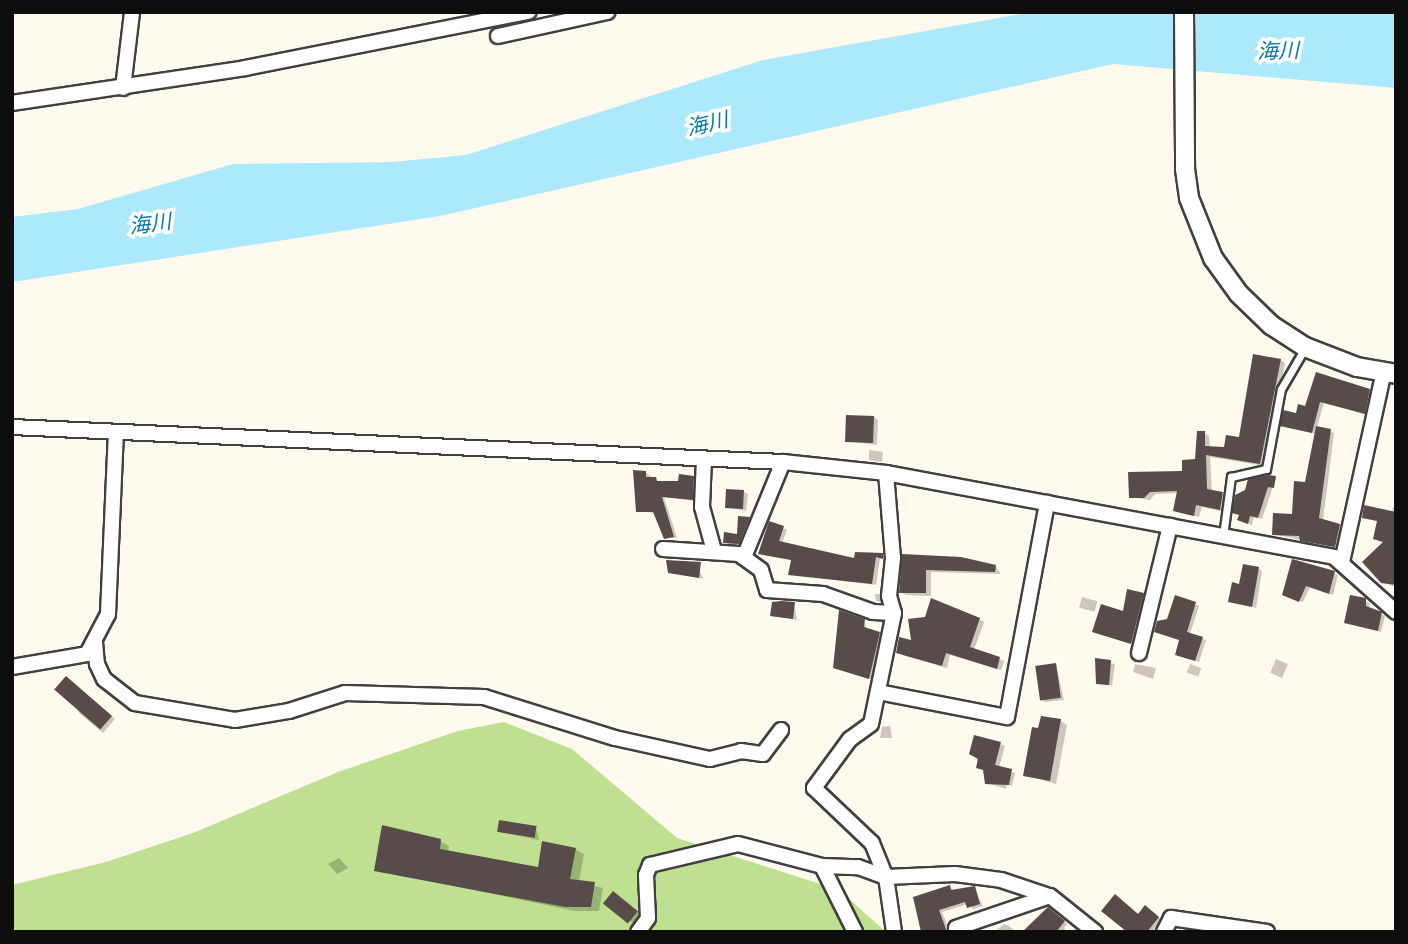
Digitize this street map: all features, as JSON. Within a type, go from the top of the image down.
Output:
[{"type":"street","points":[[123,88],[132,12]]},
{"type":"street","points":[[12,103],[123,88],[529,12]]},
{"type":"street","points":[[498,36],[607,12]]},
{"type":"street","points":[[1184,12],[1183,110],[1189,198],[1213,258],[1238,294],[1271,325],[1306,347],[1390,373],[1342,562]]},
{"type":"street","points":[[12,427],[783,462],[886,473],[1223,536],[1342,562],[1396,612]]},
{"type":"street","points":[[12,667],[87,654],[95,642],[112,599],[108,578],[116,432]]},
{"type":"street","points":[[704,459],[702,507],[714,551]]},
{"type":"street","points":[[744,557],[783,462]]},
{"type":"street","points":[[886,473],[893,558],[889,596],[894,613],[871,724],[850,739],[814,788],[872,843],[886,877],[894,932]]},
{"type":"street","points":[[878,692],[1007,718],[1047,503]]},
{"type":"street","points":[[1139,653],[1170,526]]},
{"type":"street","points":[[663,549],[714,551],[744,557],[761,570],[767,590],[823,594],[873,612],[894,613]]},
{"type":"street","points":[[95,642],[97,664],[104,679],[135,703],[235,720],[289,711],[345,694],[484,697],[615,737],[710,759],[741,751],[763,754],[781,730]]},
{"type":"street","points":[[638,932],[648,918],[646,875],[650,865],[664,859],[738,844],[822,866],[858,867],[886,877],[955,874],[1001,880],[1049,896],[1095,932]]},
{"type":"street","points":[[822,866],[855,932]]},
{"type":"street","points":[[958,932],[956,928],[1049,896]]},
{"type":"street","points":[[1164,932],[1171,918],[1267,932]]},
{"type":"lane","points":[[1223,536],[1231,477],[1266,469],[1281,389],[1306,347]]},
{"type":"green space","points":[[504,722],[572,749],[677,838],[839,890],[886,932],[12,932],[12,885],[106,862],[193,833],[338,772],[458,731]]},
{"type":"water","name":"海川","points":[[1032,12],[1396,12],[1396,88],[1113,64],[440,216],[12,282],[12,217],[78,209],[233,164],[392,162],[466,155],[763,60]]},
{"type":"building","points":[[1253,354],[1281,359],[1260,464],[1206,455],[1207,489],[1223,492],[1220,510],[1196,505],[1194,516],[1173,511],[1177,491],[1150,492],[1144,498],[1129,498],[1128,472],[1182,471],[1182,460],[1195,459],[1197,431],[1205,431],[1205,446],[1224,447],[1226,435],[1239,437]]},
{"type":"building","points":[[1316,372],[1370,389],[1365,414],[1320,402],[1312,433],[1280,426],[1283,410],[1296,413],[1298,404],[1305,406]]},
{"type":"building","points":[[846,415],[874,416],[873,443],[845,442]]},
{"type":"building","points":[[1316,426],[1331,429],[1319,518],[1340,524],[1335,547],[1300,541],[1299,536],[1272,535],[1273,513],[1292,514],[1294,481],[1305,482]]},
{"type":"building","points":[[633,470],[646,471],[646,477],[656,477],[657,481],[678,481],[679,474],[694,476],[693,500],[662,497],[674,537],[664,539],[653,512],[636,512]]},
{"type":"building","points":[[1276,476],[1274,488],[1268,487],[1258,518],[1250,516],[1248,524],[1237,520],[1239,515],[1232,513],[1235,495],[1245,490],[1248,479]]},
{"type":"building","points":[[726,489],[744,490],[743,509],[725,508]]},
{"type":"building","points":[[1364,505],[1396,512],[1396,585],[1381,583],[1362,562],[1383,542],[1373,539],[1377,521],[1362,518]]},
{"type":"building","points":[[738,516],[750,517],[739,544],[723,543],[724,532],[737,534]]},
{"type":"building","points":[[769,521],[784,526],[779,541],[854,558],[855,552],[883,553],[883,559],[876,557],[872,584],[788,575],[791,560],[758,554]]},
{"type":"building","points":[[902,554],[961,557],[996,565],[995,572],[926,570],[926,593],[899,593]]},
{"type":"building","points":[[1292,559],[1335,571],[1329,594],[1306,586],[1299,602],[1282,595]]},
{"type":"building","points":[[666,560],[701,562],[699,578],[668,573]]},
{"type":"building","points":[[1243,564],[1259,567],[1252,607],[1228,602],[1232,582],[1239,584]]},
{"type":"building","points":[[1127,589],[1144,593],[1131,644],[1092,632],[1101,604],[1123,611]]},
{"type":"building","points":[[1175,595],[1196,602],[1187,632],[1203,637],[1195,661],[1175,655],[1179,640],[1154,632],[1157,621],[1167,619]]},
{"type":"building","points":[[1350,595],[1366,598],[1366,606],[1382,612],[1378,631],[1344,623]]},
{"type":"building","points":[[931,598],[980,618],[970,647],[1000,657],[997,669],[946,653],[942,666],[896,653],[899,637],[911,640],[908,619],[925,617]]},
{"type":"building","points":[[772,602],[795,602],[793,619],[770,616]]},
{"type":"building","points":[[839,610],[865,619],[864,627],[880,632],[869,679],[833,668]]},
{"type":"building","points":[[1095,658],[1111,660],[1109,685],[1096,684]]},
{"type":"building","points":[[1056,663],[1061,698],[1040,701],[1035,666]]},
{"type":"building","points":[[66,676],[112,716],[100,730],[54,690]]},
{"type":"building","points":[[1041,716],[1061,719],[1050,781],[1023,776],[1032,727],[1038,728]]},
{"type":"building","points":[[974,735],[1001,742],[995,765],[1012,769],[1009,785],[985,784],[983,770],[976,768],[978,759],[969,754]]},
{"type":"building","points":[[499,820],[537,826],[535,838],[497,832]]},
{"type":"building","points":[[382,825],[441,839],[440,849],[538,867],[542,841],[576,848],[570,879],[595,882],[591,907],[565,907],[374,871]]},
{"type":"building","points":[[950,885],[951,890],[975,886],[980,904],[967,908],[965,902],[939,910],[947,932],[921,932],[913,897]]},
{"type":"building","points":[[613,891],[638,911],[628,924],[603,903]]},
{"type":"building","points":[[1115,894],[1138,914],[1145,905],[1159,917],[1147,932],[1127,932],[1101,911]]},
{"type":"building","points":[[1048,907],[1065,921],[1056,932],[1022,932]]}]
